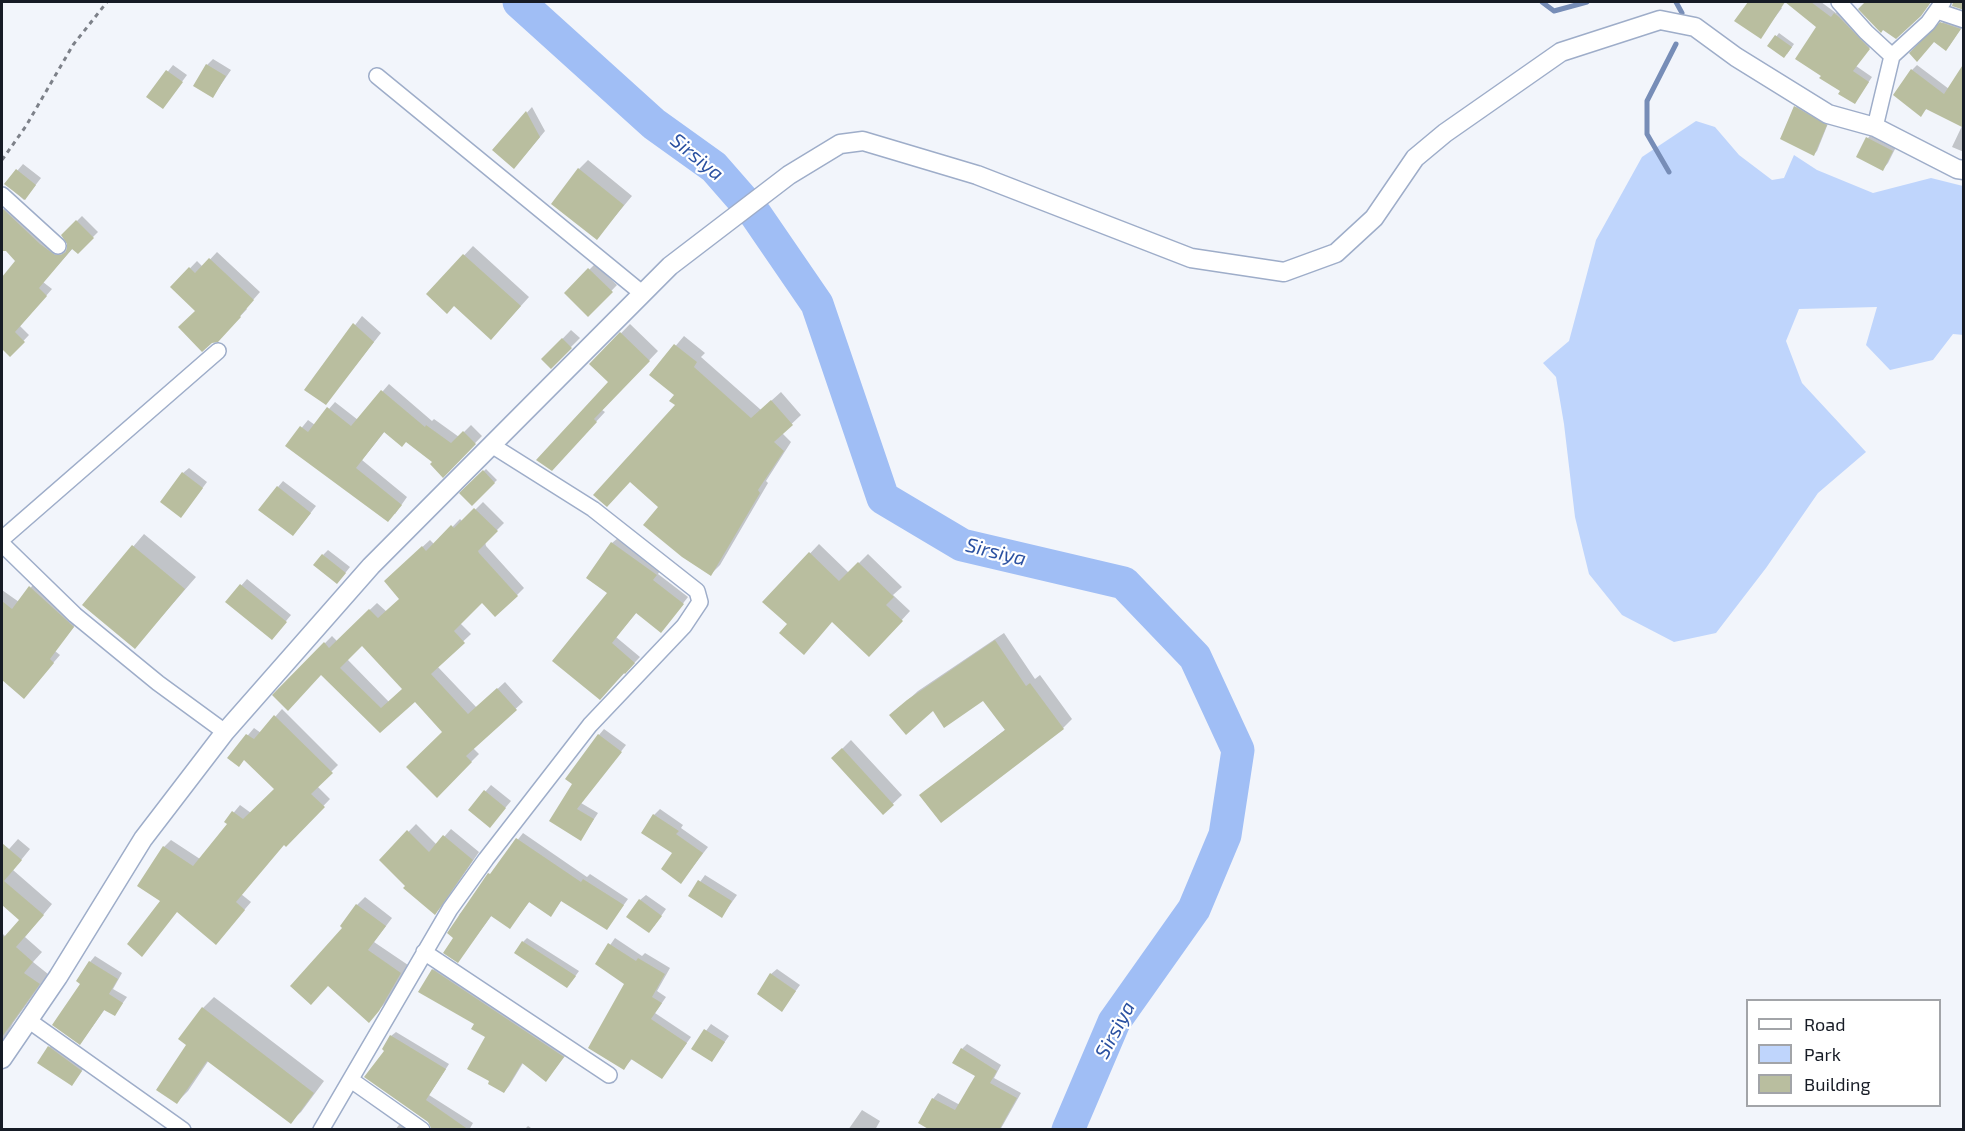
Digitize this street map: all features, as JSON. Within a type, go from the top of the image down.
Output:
[{"type":"street","points":[[1839,2],[1892,56]]},
{"type":"street","points":[[1875,127],[1892,56],[1928,23],[1940,6],[1964,21]]},
{"type":"street","points":[[2,1059],[58,976],[143,839],[225,732],[371,566],[670,266],[789,175],[840,144],[863,141],[977,175],[1191,258],[1284,272],[1336,253],[1374,218],[1415,158],[1444,133],[1561,52],[1660,20],[1695,27],[1736,57],[1828,114],[1875,127],[1964,170]]},
{"type":"street","points":[[377,76],[643,294]]},
{"type":"street","points":[[2,195],[58,246]]},
{"type":"street","points":[[2,538],[218,351]]},
{"type":"street","points":[[321,1130],[450,909],[590,725],[684,626],[700,602],[697,591],[593,509],[493,446]]},
{"type":"street","points":[[4,552],[75,615],[158,683],[225,732]]},
{"type":"street","points":[[424,952],[609,1075]]},
{"type":"street","points":[[28,1020],[183,1130]]},
{"type":"street","points":[[351,1080],[422,1130]]},
{"type":"path","points":[[2,160],[26,126],[74,45],[107,2]]},
{"type":"green space","points":[[1696,121],[1715,127],[1739,155],[1772,180],[1784,178],[1794,155],[1817,170],[1873,193],[1931,178],[1963,186],[1964,335],[1953,334],[1933,360],[1890,370],[1866,345],[1877,307],[1799,309],[1786,341],[1802,383],[1866,452],[1818,493],[1766,568],[1716,633],[1674,642],[1622,615],[1589,574],[1575,517],[1556,377],[1543,363],[1569,341],[1596,240],[1642,157]]},
{"type":"building","points":[[1748,2],[1785,2],[1761,39],[1734,21]]},
{"type":"building","points":[[1785,2],[1811,2],[1831,17],[1834,13],[1870,49],[1853,71],[1869,82],[1855,104],[1838,94],[1840,91],[1795,59],[1816,27]]},
{"type":"building","points":[[1865,2],[1931,2],[1921,16],[1896,39],[1883,30],[1881,33],[1858,9]]},
{"type":"building","points":[[1953,2],[1964,2],[1964,10],[1952,6]]},
{"type":"building","points":[[1940,22],[1961,29],[1946,51],[1934,42],[1917,62],[1909,53]]},
{"type":"building","points":[[1775,35],[1792,47],[1784,58],[1767,46]]},
{"type":"building","points":[[1964,63],[1964,128],[1926,109],[1921,117],[1893,95],[1911,69],[1944,94]]},
{"type":"building","points":[[206,64],[226,76],[213,98],[193,86]]},
{"type":"building","points":[[166,70],[183,82],[163,109],[146,97]]},
{"type":"building","points":[[1794,106],[1827,125],[1814,156],[1780,139]]},
{"type":"building","points":[[526,111],[540,137],[514,169],[492,150]]},
{"type":"building","points":[[1866,137],[1893,151],[1883,171],[1856,157]]},
{"type":"building","points":[[578,168],[624,205],[597,240],[551,204]]},
{"type":"building","points":[[16,169],[36,185],[25,200],[4,184]]},
{"type":"building","points":[[2,208],[55,255],[66,252],[67,244],[61,235],[76,220],[94,238],[78,254],[72,249],[39,288],[47,296],[15,332],[25,342],[10,357],[2,349],[2,277],[15,261],[6,251],[2,251]]},
{"type":"building","points":[[463,254],[521,306],[491,340],[454,306],[447,314],[426,294]]},
{"type":"building","points":[[209,258],[254,300],[218,342],[212,343],[202,352],[178,327],[195,311],[170,287],[189,267],[195,273]]},
{"type":"building","points":[[588,268],[613,292],[588,317],[564,293]]},
{"type":"building","points":[[353,323],[374,342],[326,405],[304,390]]},
{"type":"building","points":[[620,332],[650,361],[594,419],[597,422],[552,471],[536,460],[608,382],[589,364]]},
{"type":"building","points":[[562,338],[572,348],[551,369],[541,359]]},
{"type":"building","points":[[674,344],[697,362],[694,367],[751,418],[771,400],[793,425],[774,442],[784,451],[758,490],[760,493],[711,576],[682,557],[643,525],[658,507],[630,482],[607,507],[593,495],[675,405],[669,401],[674,395],[649,375]]},
{"type":"building","points":[[381,390],[425,427],[426,425],[451,443],[463,431],[476,444],[443,478],[430,464],[432,462],[406,442],[402,447],[384,432],[356,468],[402,505],[388,522],[285,446],[300,426],[308,432],[327,407],[351,426]]},
{"type":"building","points":[[483,470],[495,483],[472,506],[459,493]]},
{"type":"building","points":[[182,472],[203,488],[181,518],[160,502]]},
{"type":"building","points":[[277,486],[311,513],[293,536],[258,510]]},
{"type":"building","points":[[474,508],[498,531],[478,551],[518,596],[495,617],[482,603],[454,631],[465,643],[431,674],[468,714],[497,688],[517,710],[466,756],[472,762],[437,798],[406,767],[442,732],[415,702],[380,733],[321,675],[288,711],[272,695],[324,642],[329,648],[369,609],[378,618],[399,599],[384,581],[422,546],[426,551],[451,525],[454,528]],"holes":[[[362,646],[402,689],[381,708],[340,668]]]},
{"type":"building","points":[[611,542],[657,575],[653,580],[684,604],[661,633],[636,613],[612,643],[635,663],[600,700],[552,661],[607,593],[586,578]]},
{"type":"building","points":[[132,545],[185,589],[135,649],[82,605]]},
{"type":"building","points":[[809,552],[839,581],[858,562],[894,597],[886,605],[903,621],[869,657],[832,622],[804,655],[779,633],[787,624],[762,602]]},
{"type":"building","points":[[322,554],[346,573],[337,584],[313,565]]},
{"type":"building","points":[[240,584],[287,622],[272,640],[225,602]]},
{"type":"building","points":[[29,586],[74,627],[50,659],[54,663],[24,699],[2,680],[2,601],[12,609]]},
{"type":"building","points":[[995,640],[1026,686],[1030,683],[1064,729],[941,823],[919,795],[1005,730],[983,701],[944,728],[933,711],[906,735],[889,715],[907,700]]},
{"type":"building","points":[[274,715],[333,773],[311,794],[325,807],[286,847],[284,845],[236,902],[245,910],[216,945],[177,912],[142,957],[127,944],[160,901],[137,886],[163,846],[193,866],[227,824],[224,822],[232,811],[243,819],[274,789],[244,760],[239,767],[227,758],[246,734],[254,739]]},
{"type":"building","points":[[598,734],[622,752],[577,809],[594,819],[581,841],[549,821],[572,784],[565,779]]},
{"type":"building","points":[[842,748],[894,805],[883,815],[831,758]]},
{"type":"building","points":[[484,790],[506,808],[490,828],[468,810]]},
{"type":"building","points":[[653,814],[679,831],[676,834],[703,853],[681,884],[661,869],[672,853],[641,833]]},
{"type":"building","points":[[407,830],[429,852],[443,835],[473,860],[435,915],[403,888],[405,886],[379,860]]},
{"type":"building","points":[[516,838],[581,882],[583,879],[624,905],[607,930],[561,901],[551,917],[529,902],[510,929],[491,916],[458,963],[443,953],[453,938],[447,933],[488,873],[490,874]]},
{"type":"building","points":[[2,843],[22,860],[4,881],[44,915],[16,947],[33,962],[24,973],[40,984],[2,1037],[2,934],[4,937],[19,920],[2,905]]},
{"type":"building","points":[[698,880],[732,901],[722,918],[688,896]]},
{"type":"building","points":[[639,899],[662,916],[649,933],[626,917]]},
{"type":"building","points":[[356,904],[386,926],[368,950],[401,973],[379,1011],[369,1023],[328,986],[311,1005],[290,986],[342,928],[340,926]]},
{"type":"building","points":[[522,941],[576,976],[567,988],[514,953]]},
{"type":"building","points":[[608,943],[636,961],[638,958],[665,974],[652,997],[662,1003],[651,1019],[687,1043],[662,1079],[631,1059],[624,1070],[588,1048],[624,984],[595,964]]},
{"type":"building","points":[[89,961],[118,979],[109,994],[123,1003],[115,1016],[104,1010],[80,1045],[52,1025],[80,984],[76,981]]},
{"type":"building","points":[[432,969],[564,1057],[546,1082],[522,1063],[504,1093],[488,1084],[489,1081],[467,1069],[485,1037],[471,1029],[474,1024],[418,992]]},
{"type":"building","points":[[770,973],[796,991],[782,1012],[757,994]]},
{"type":"building","points":[[202,1007],[314,1093],[291,1124],[207,1061],[177,1104],[156,1090],[186,1045],[178,1039]]},
{"type":"building","points":[[704,1029],[725,1042],[712,1062],[691,1049]]},
{"type":"building","points":[[390,1035],[446,1069],[426,1100],[469,1130],[432,1130],[428,1122],[364,1077],[384,1051],[382,1049]]},
{"type":"building","points":[[48,1046],[82,1071],[72,1086],[37,1063]]},
{"type":"building","points":[[961,1048],[997,1071],[990,1083],[1017,1098],[999,1130],[930,1130],[918,1123],[932,1098],[955,1110],[975,1076],[952,1063]]},
{"type":"waterway","name":"Sirsiya","points":[[519,2],[654,124],[714,167],[756,215],[817,304],[883,498],[962,545],[1124,583],[1195,657],[1238,750],[1225,835],[1194,909],[1114,1022],[1068,1130]]},
{"type":"waterway","points":[[1542,2],[1554,11],[1587,2]]},
{"type":"waterway","points":[[1676,2],[1682,13]]},
{"type":"waterway","points":[[1669,172],[1647,134],[1647,101],[1676,44]]}]
